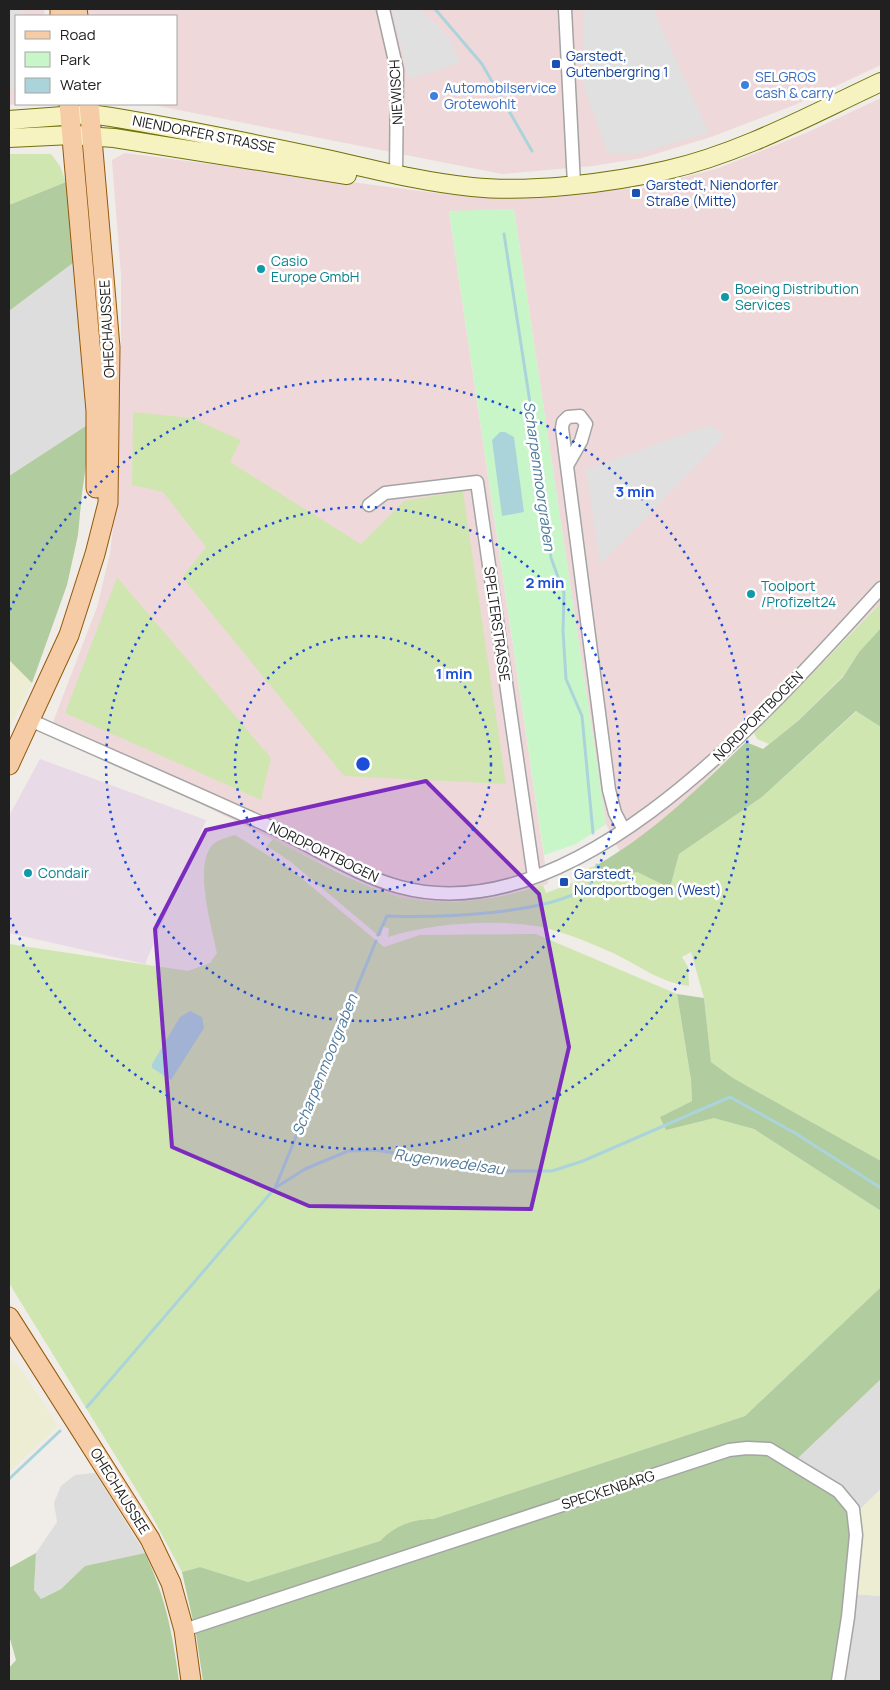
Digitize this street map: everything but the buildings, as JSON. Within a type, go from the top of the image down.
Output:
[{"type":"main road","name":"NIENDORFER STRASSE","points":[[9,120],[70,109],[90,109],[266,146],[396,176],[474,187],[574,184],[642,175],[701,160],[802,119],[881,82]]},
{"type":"main road","name":"OHECHAUSSEE","points":[[70,109],[96,411],[95,554]]},
{"type":"main road","name":"OHECHAUSSEE","points":[[9,765],[69,635],[95,554],[108,503],[110,346],[90,109]]},
{"type":"main road","name":"NIENDORFER STRASSE","points":[[9,138],[92,136],[247,158],[375,180],[396,176]]},
{"type":"main road","name":"OHECHAUSSEE","points":[[9,1317],[150,1539],[171,1583],[184,1630],[191,1681]]},
{"type":"street","name":"NIEWISCH","points":[[383,9],[397,70],[396,176]]},
{"type":"street","points":[[565,9],[574,184]]},
{"type":"street","points":[[568,464],[609,790],[614,813],[624,830]]},
{"type":"street","name":"SPELTERSTRASSE","points":[[369,505],[385,493],[477,482],[534,877]]},
{"type":"street","name":"NORDPORTBOGEN","points":[[30,720],[275,828],[368,875],[401,887],[436,893],[470,892],[509,886],[577,858],[658,808],[704,771],[825,649],[881,588]]},
{"type":"street","name":"SPECKENBARG","points":[[184,1630],[729,1450],[761,1448],[776,1453],[838,1491],[855,1515],[856,1535],[848,1617],[838,1681]]},
{"type":"highlighted area","points":[[426,781],[539,894],[569,1047],[531,1209],[309,1206],[172,1147],[155,929],[206,830]]},
{"type":"shaded area","points":[[9,9],[44,9],[45,15],[15,15],[15,104],[9,105]]},
{"type":"shaded area","points":[[9,9],[22,9],[22,15],[15,15],[15,90],[9,90]]},
{"type":"shaded area","points":[[87,9],[881,9],[881,65],[797,104],[711,137],[642,158],[593,166],[502,174],[153,105],[178,105],[178,15],[88,15]]},
{"type":"shaded area","points":[[392,9],[421,9],[450,39],[460,63],[409,79]]},
{"type":"shaded area","points":[[584,9],[653,9],[709,133],[639,153],[608,153],[584,88]]},
{"type":"shaded area","points":[[881,98],[881,603],[680,806],[642,837],[620,852],[606,824],[514,209],[449,212],[548,884],[480,900],[445,902],[414,900],[389,894],[354,879],[50,730],[97,607],[110,554],[115,509],[116,379],[121,341],[121,275],[112,160],[125,153],[451,195],[503,196],[643,188],[719,168],[806,133]]},
{"type":"shaded area","points":[[77,260],[92,422],[9,476],[9,311]]},
{"type":"shaded area","points":[[711,425],[725,436],[600,565],[586,469]]},
{"type":"shaded area","points":[[40,759],[206,820],[145,964],[9,933],[9,816]]},
{"type":"shaded area","points":[[881,1379],[881,1489],[857,1512],[796,1460]]},
{"type":"shaded area","points":[[95,1473],[145,1553],[85,1566],[61,1589],[41,1599],[34,1590],[36,1553],[57,1522],[54,1503],[61,1486],[75,1475]]},
{"type":"shaded area","points":[[854,1594],[881,1596],[881,1681],[841,1681]]},
{"type":"green space","points":[[9,154],[51,154],[60,166],[66,182],[9,205]]},
{"type":"green space","points":[[66,182],[77,260],[9,311],[9,205]]},
{"type":"green space","points":[[514,209],[606,824],[576,844],[544,855],[449,211]]},
{"type":"green space","points":[[133,412],[191,418],[241,440],[230,462],[361,544],[404,501],[463,491],[506,784],[344,776],[182,577],[206,547],[163,492],[132,485]]},
{"type":"green space","points":[[92,422],[78,535],[67,585],[32,683],[9,660],[9,476]]},
{"type":"green space","points":[[117,577],[271,758],[261,800],[65,713]]},
{"type":"green space","points":[[881,603],[881,628],[859,652],[844,675],[798,721],[769,744],[757,739],[754,733]]},
{"type":"green space","points":[[881,628],[881,727],[856,711],[762,797],[679,854],[670,888],[637,872],[600,882],[597,865],[638,838],[676,808],[746,742],[763,749],[798,721],[843,677],[859,652]]},
{"type":"green space","points":[[9,660],[32,683],[9,729]]},
{"type":"green space","points":[[857,711],[881,727],[881,1161],[733,1078],[711,1062],[704,998],[691,952],[682,957],[688,967],[689,986],[660,978],[615,954],[587,942],[536,926],[500,923],[461,924],[423,928],[388,937],[389,928],[383,927],[381,936],[379,936],[291,862],[267,846],[273,839],[345,876],[375,889],[409,899],[428,901],[467,901],[506,895],[543,885],[546,893],[580,880],[577,873],[597,865],[600,882],[637,872],[670,888],[679,854],[762,797]]},
{"type":"green space","points":[[235,835],[293,871],[384,947],[420,935],[536,934],[677,994],[691,1080],[692,1101],[660,1117],[714,1117],[754,1129],[881,1211],[881,1287],[745,1416],[433,1519],[418,1520],[404,1524],[391,1531],[380,1541],[248,1582],[200,1567],[182,1572],[147,1507],[9,1283],[9,944],[188,971],[210,963],[217,953],[205,894],[205,863],[209,850],[216,842]]},
{"type":"green space","points":[[677,994],[704,998],[711,1062],[733,1078],[881,1161],[881,1211],[754,1129],[714,1118],[666,1130],[660,1117],[692,1101],[691,1080]]},
{"type":"green space","points":[[881,1287],[881,1379],[796,1460],[836,1495],[851,1517],[844,1617],[833,1681],[203,1681],[196,1634],[182,1572],[200,1567],[248,1582],[380,1541],[391,1531],[404,1524],[418,1520],[433,1519],[745,1416]]},
{"type":"green space","points":[[9,1357],[24,1373],[58,1426],[9,1472]]},
{"type":"green space","points":[[881,1489],[881,1596],[854,1594],[857,1512]]},
{"type":"green space","points":[[36,1553],[34,1590],[41,1599],[61,1589],[85,1566],[145,1553],[158,1585],[167,1615],[179,1681],[9,1681],[9,1668],[16,1660],[9,1635],[9,1568]]},
{"type":"water","points":[[500,432],[505,432],[514,437],[524,512],[502,516],[492,440]]},
{"type":"water","points":[[190,1011],[202,1017],[204,1028],[171,1080],[152,1068],[152,1064],[180,1017]]},
{"type":"waterway","name":"Scharpenmoorgraben","points":[[435,9],[482,64],[532,151]]},
{"type":"waterway","name":"Scharpenmoorgraben","points":[[504,234],[535,435],[551,558],[564,593],[563,631],[566,679],[582,716],[593,833]]},
{"type":"waterway","name":"Scharpenmoorgraben","points":[[378,935],[387,916],[462,915],[521,909],[549,903],[572,895],[589,885],[594,879],[597,865]]},
{"type":"waterway","name":"Scharpenmoorgraben","points":[[275,1188],[376,941]]},
{"type":"waterway","name":"Rugenwedelsau","points":[[87,1407],[275,1188],[305,1169],[348,1151],[374,1150],[440,1159],[497,1171],[552,1171],[583,1161],[730,1097],[795,1133],[881,1188]]},
{"type":"waterway","name":"Rugenwedelsau","points":[[9,1479],[60,1431]]},
{"type":"place","name":"Garstedt, Gutenbergring 1","points":[[556,64]]},
{"type":"place","name":"SELGROS cash & carry","points":[[745,85]]},
{"type":"place","name":"Automobilservice Grotewohlt","points":[[434,96]]},
{"type":"place","name":"Garstedt, Niendorfer Straße (Mitte)","points":[[636,193]]},
{"type":"place","name":"Casio Europe GmbH","points":[[261,269]]},
{"type":"place","name":"Boeing Distribution Services","points":[[725,297]]},
{"type":"place","name":"Toolport /Profizelt24","points":[[751,594]]},
{"type":"place","name":"Condair","points":[[28,873]]},
{"type":"place","name":"Garstedt, Nordportbogen (West)","points":[[564,882]]}]
